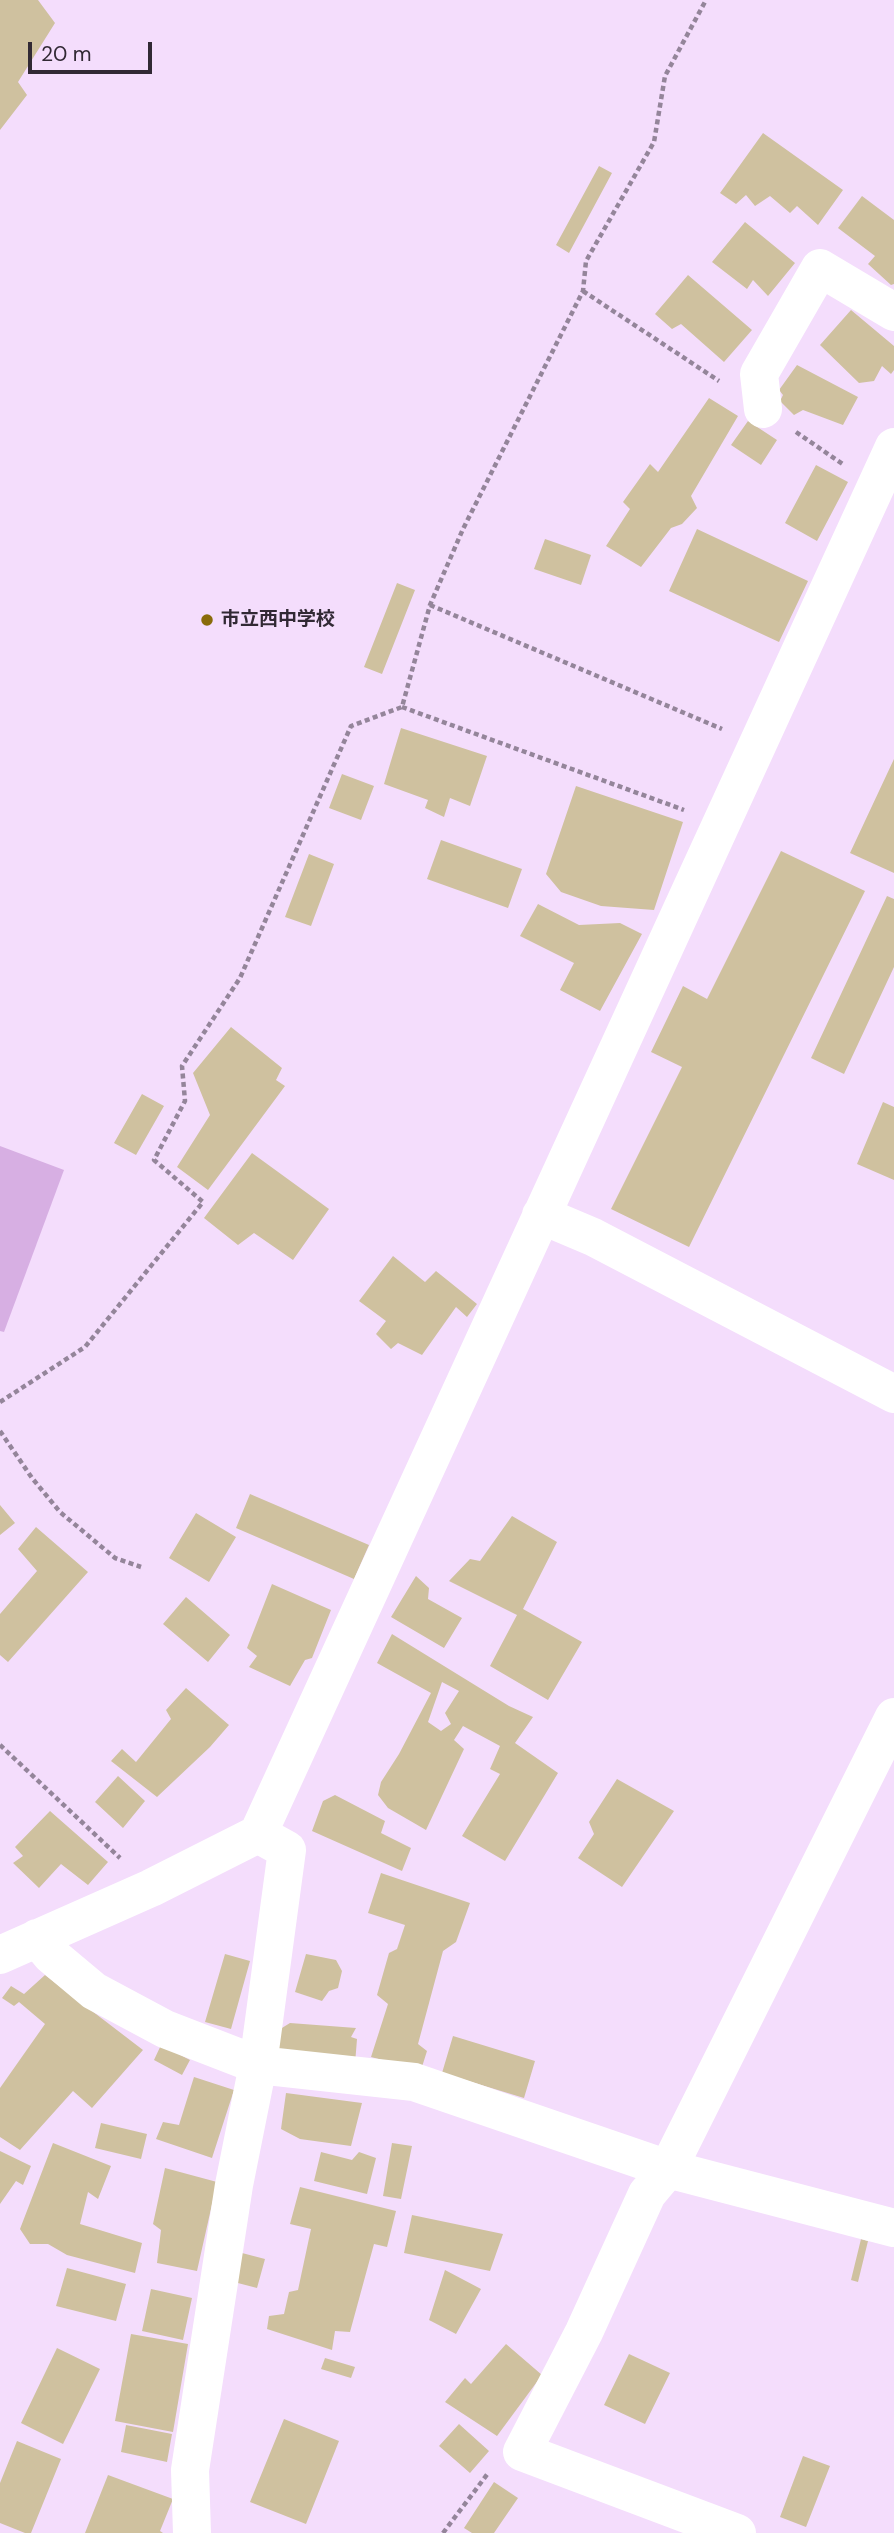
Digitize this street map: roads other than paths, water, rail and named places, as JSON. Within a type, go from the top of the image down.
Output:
[{"type":"street","points":[[763,410],[759,374],[820,268],[894,312]]},
{"type":"street","points":[[0,1955],[151,1888],[258,1835],[894,447]]},
{"type":"street","points":[[541,1215],[593,1237],[894,1394]]},
{"type":"street","points":[[737,2533],[522,2452],[584,2332],[647,2194],[668,2169],[894,1717]]},
{"type":"street","points":[[192,2533],[190,2470],[234,2185],[258,2065],[287,1850],[258,1835]]},
{"type":"street","points":[[37,1938],[51,1955],[94,1991],[165,2029],[258,2065],[414,2082],[668,2169],[894,2228]]},
{"type":"place","name":"市立西中学校","points":[[207,620]]}]
